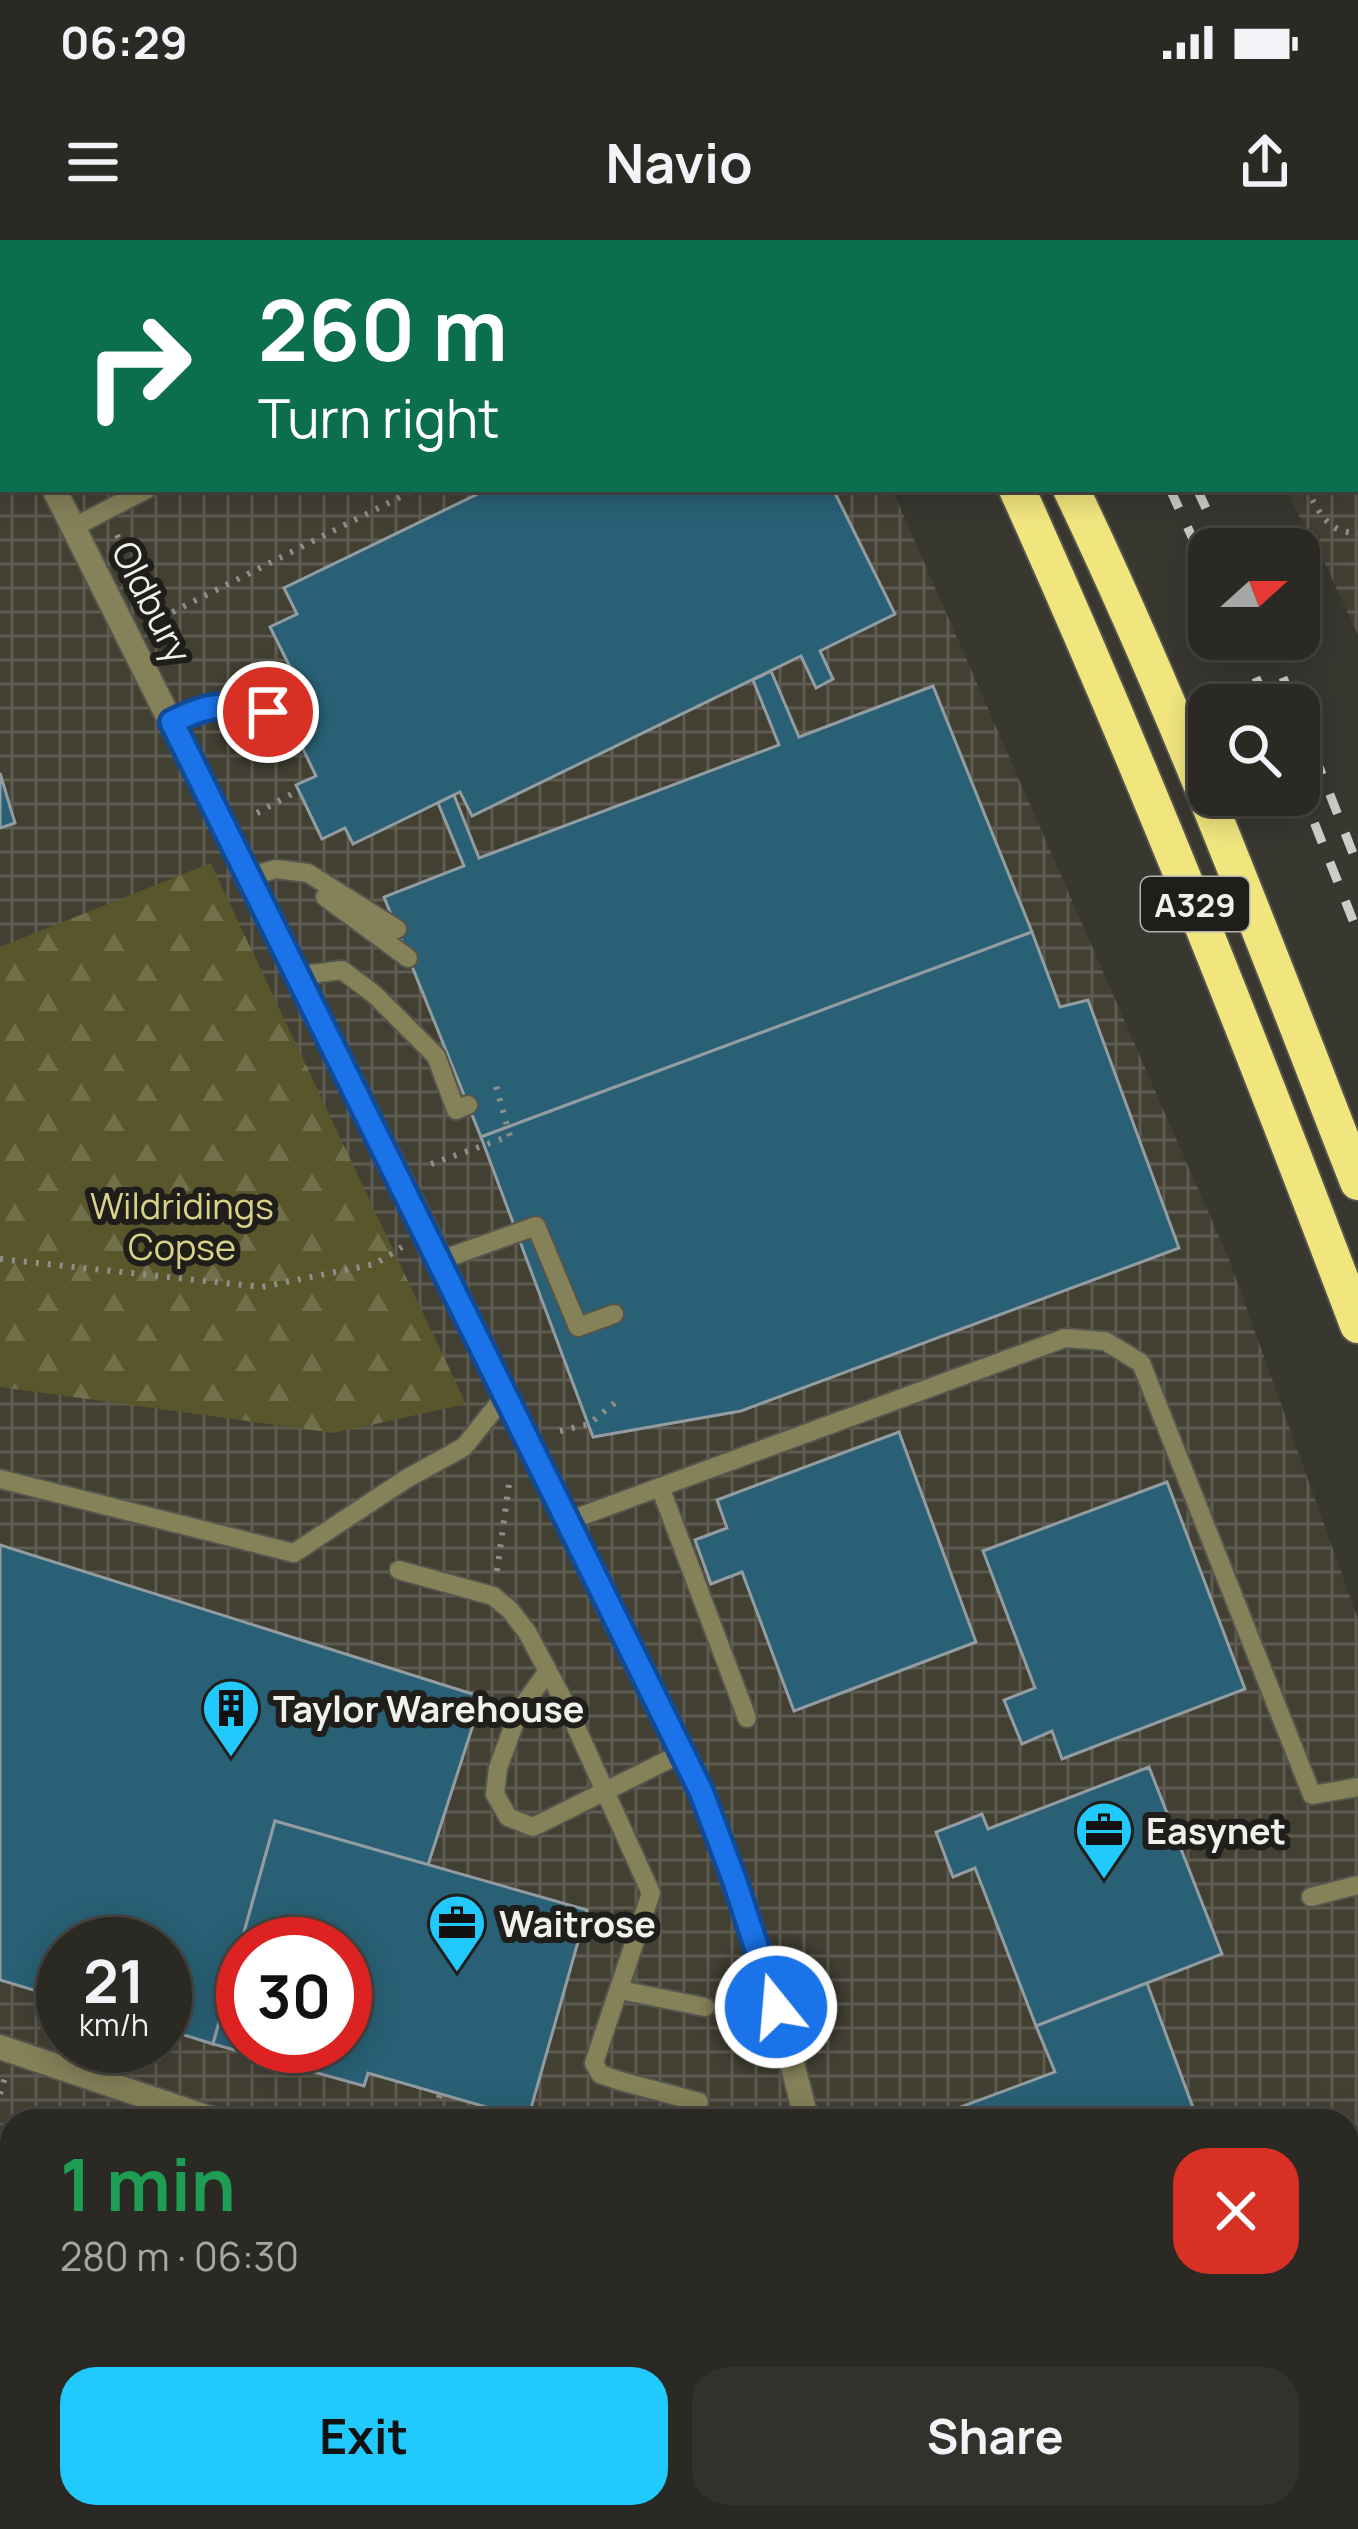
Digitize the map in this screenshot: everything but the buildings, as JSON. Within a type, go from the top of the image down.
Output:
[{"type":"highway","name":"A329","points":[[1018,492],[1216,954],[1358,1325]]},
{"type":"highway","name":"A329","points":[[1072,492],[1192,766],[1358,1182]]},
{"type":"street","name":"Oldbury","points":[[56,492],[701,1791],[759,1952],[803,2109]]},
{"type":"street","points":[[0,2047],[183,2109]]},
{"type":"lane","points":[[74,527],[141,492]]},
{"type":"lane","points":[[172,722],[204,706],[268,712],[292,706]]},
{"type":"lane","points":[[248,877],[276,869],[308,873],[397,929]]},
{"type":"lane","points":[[276,869],[286,882],[309,886],[408,958]]},
{"type":"lane","points":[[297,976],[342,970],[375,995],[436,1056],[456,1110],[468,1105]]},
{"type":"lane","points":[[441,1261],[536,1226],[578,1327],[614,1314]]},
{"type":"lane","points":[[568,1521],[1065,1338],[1105,1341],[1141,1363],[1312,1795],[1358,1787]]},
{"type":"lane","points":[[0,1479],[294,1553],[464,1447],[507,1393]]},
{"type":"lane","points":[[660,1487],[747,1718]]},
{"type":"lane","points":[[399,1570],[494,1596],[527,1632],[651,1893],[594,2063],[600,2074],[699,2102]]},
{"type":"lane","points":[[548,1671],[519,1711],[498,1768],[495,1794],[508,1817],[533,1827],[682,1753]]},
{"type":"lane","points":[[1311,1897],[1358,1885]]},
{"type":"lane","points":[[620,1990],[705,2007]]},
{"type":"path","points":[[128,635],[410,492]]},
{"type":"path","points":[[1309,492],[1328,525],[1344,533],[1358,533]]},
{"type":"path","points":[[257,813],[299,790]]},
{"type":"path","points":[[430,1165],[509,1136],[496,1086]]},
{"type":"path","points":[[0,1259],[262,1287],[375,1264]]},
{"type":"path","points":[[560,1431],[589,1424],[616,1402]]},
{"type":"path","points":[[494,1596],[513,1456]]},
{"type":"path","points":[[436,2109],[440,2094]]},
{"type":"shaded area","points":[[0,492],[893,492],[1230,1262],[1358,1619],[1358,2109],[0,2109]]},
{"type":"shaded area","points":[[1287,492],[1358,492],[1358,635],[1320,555],[1320,528],[1306,528]]},
{"type":"green space","name":"Wildridings Copse","points":[[211,863],[466,1404],[334,1433],[0,1387],[0,947]]},
{"type":"railway","points":[[1171,492],[1188,528]]},
{"type":"railway","points":[[1198,492],[1215,528]]},
{"type":"railway","points":[[1248,660],[1259,684]]},
{"type":"railway","points":[[1275,660],[1286,684]]},
{"type":"railway","points":[[1320,769],[1358,866]]},
{"type":"railway","points":[[1312,816],[1358,933]]},
{"type":"place","name":"Taylor Warehouse","points":[[231,1759]]},
{"type":"place","name":"Easynet","points":[[1104,1881]]},
{"type":"place","name":"Waitrose","points":[[457,1974]]},
{"type":"route","points":[[268,712],[204,706],[172,722],[701,1791],[776,2007]]}]
